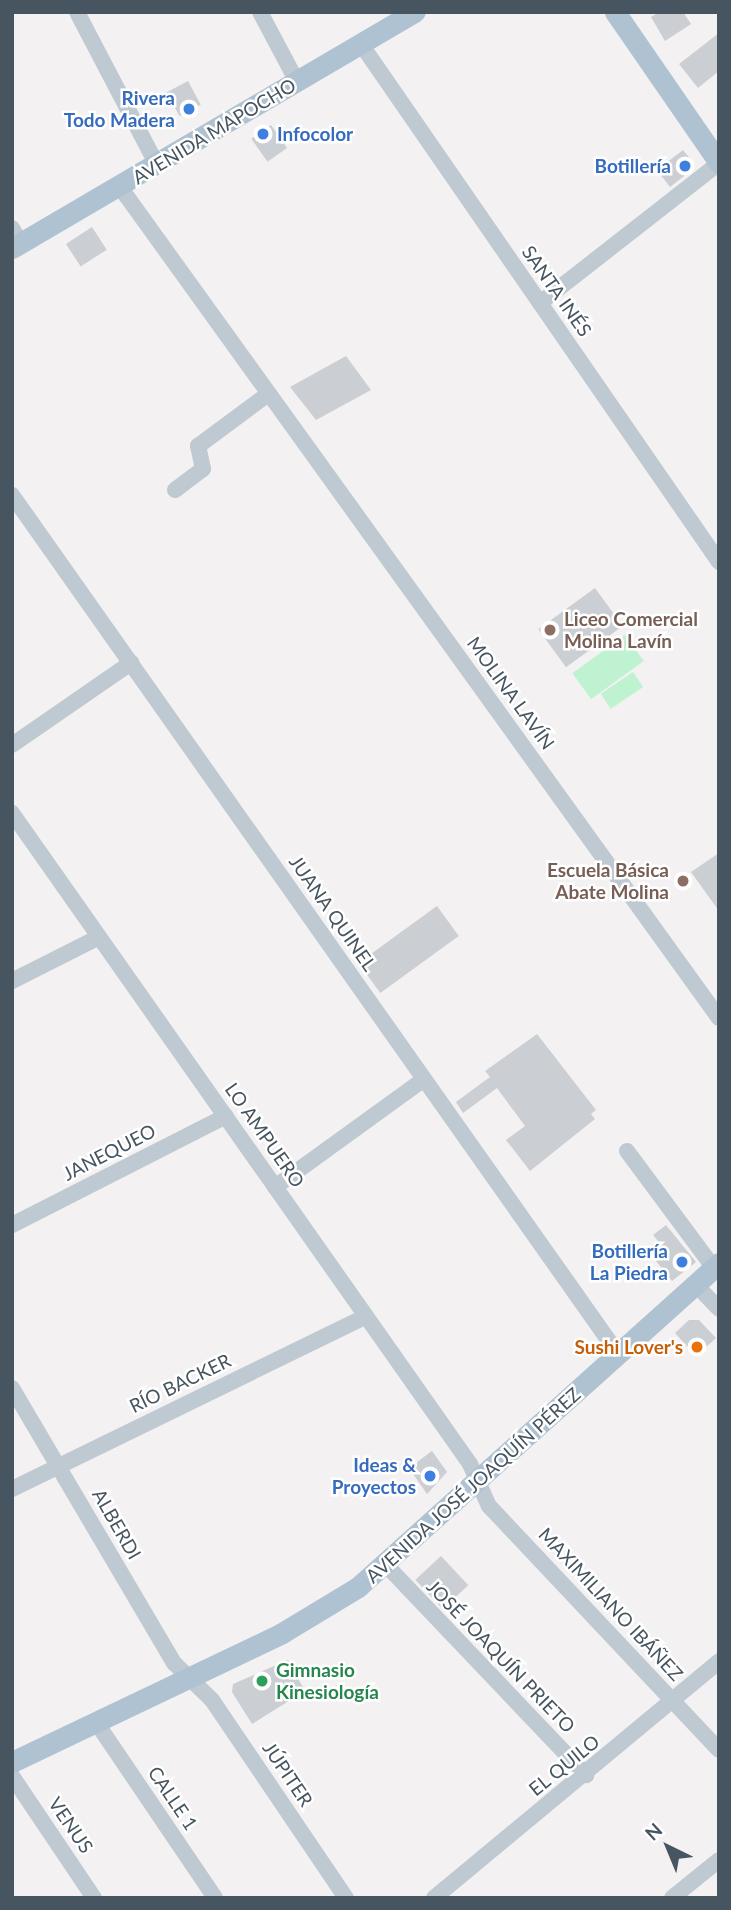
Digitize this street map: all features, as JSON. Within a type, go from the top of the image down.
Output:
[{"type":"main road","name":"AVENIDA MAPOCHO","points":[[15,240],[120,187],[415,12]]},
{"type":"main road","points":[[615,12],[719,163]]},
{"type":"main road","name":"AVENIDA JOSÉ JOAQUÍN PÉREZ","points":[[12,1762],[301,1623],[387,1566],[716,1265]]},
{"type":"street","points":[[77,12],[157,165]]},
{"type":"street","points":[[260,12],[297,82]]},
{"type":"street","name":"SANTA INÉS","points":[[361,44],[719,562]]},
{"type":"street","points":[[540,303],[719,163]]},
{"type":"street","name":"MOLINA LAVÍN","points":[[120,187],[719,1018]]},
{"type":"street","points":[[175,490],[203,469],[198,446],[268,394]]},
{"type":"street","name":"JUANA QUINEL","points":[[12,495],[619,1355]]},
{"type":"street","points":[[12,745],[131,663]]},
{"type":"street","name":"LO AMPUERO","points":[[12,813],[18,835],[99,937],[470,1464],[478,1483]]},
{"type":"street","points":[[12,981],[99,937]]},
{"type":"street","points":[[275,1186],[424,1079]]},
{"type":"street","name":"JANEQUEO","points":[[12,1225],[226,1116]]},
{"type":"street","points":[[627,1151],[716,1265]]},
{"type":"street","points":[[696,1284],[719,1309]]},
{"type":"street","name":"RÍO BACKER","points":[[12,1489],[366,1316]]},
{"type":"street","name":"ALBERDI","points":[[12,1388],[174,1663],[189,1678]]},
{"type":"street","name":"MAXIMILIANO IBÁÑEZ","points":[[478,1483],[489,1506],[719,1750]]},
{"type":"street","name":"JOSÉ JOAQUÍN PRIETO","points":[[387,1566],[586,1775]]},
{"type":"street","name":"EL QUILO","points":[[434,1898],[675,1703],[719,1661]]},
{"type":"street","name":"JÚPITER","points":[[189,1678],[212,1700],[346,1898]]},
{"type":"street","name":"CALLE 1","points":[[96,1722],[215,1898]]},
{"type":"street","name":"VENUS","points":[[12,1776],[94,1898]]},
{"type":"street","points":[[672,1898],[719,1860]]},
{"type":"green space","points":[[625,635],[644,661],[591,699],[572,673]]},
{"type":"green space","points":[[633,672],[643,687],[611,709],[601,694]]},
{"type":"building","points":[[659,12],[683,12],[691,24],[665,41],[651,17]]},
{"type":"building","points":[[719,33],[719,71],[698,88],[679,64]]},
{"type":"building","points":[[188,81],[201,105],[179,116],[167,92]]},
{"type":"building","points":[[271,125],[287,148],[267,162],[251,139]]},
{"type":"building","points":[[683,150],[692,161],[688,173],[670,187],[657,170]]},
{"type":"building","points":[[92,227],[107,250],[81,267],[66,244]]},
{"type":"building","points":[[346,356],[371,390],[316,420],[290,387]]},
{"type":"building","points":[[595,588],[623,626],[566,667],[538,629]]},
{"type":"building","points":[[719,853],[719,911],[691,872]]},
{"type":"building","points":[[437,906],[459,936],[380,993],[359,963]]},
{"type":"building","points":[[537,1034],[596,1110],[591,1114],[595,1119],[530,1171],[506,1140],[525,1126],[497,1088],[463,1113],[456,1102],[490,1077],[485,1071]]},
{"type":"building","points":[[666,1225],[696,1262],[672,1281],[656,1261],[667,1252],[653,1235]]},
{"type":"building","name":"Sushi Lover's","points":[[689,1320],[699,1320],[716,1338],[696,1356],[675,1333]]},
{"type":"building","name":"Ideas & Proyectos","points":[[432,1451],[447,1472],[427,1494],[409,1468]]},
{"type":"building","points":[[441,1556],[468,1585],[443,1609],[415,1580]]},
{"type":"building","points":[[288,1660],[305,1691],[252,1724],[232,1692],[233,1684]]},
{"type":"place","name":"Rivera Todo Madera","points":[[189,109]]},
{"type":"place","name":"Infocolor","points":[[263,134]]},
{"type":"place","name":"Botillería","points":[[685,166]]},
{"type":"place","name":"Liceo Comercial Molina Lavín","points":[[550,630]]},
{"type":"place","name":"Escuela Básica Abate Molina","points":[[683,881]]},
{"type":"place","name":"Botillería La Piedra","points":[[682,1262]]},
{"type":"place","name":"Sushi Lover's","points":[[697,1347]]},
{"type":"place","name":"Ideas & Proyectos","points":[[430,1476]]},
{"type":"place","name":"Gimnasio Kinesiología","points":[[262,1681]]}]
